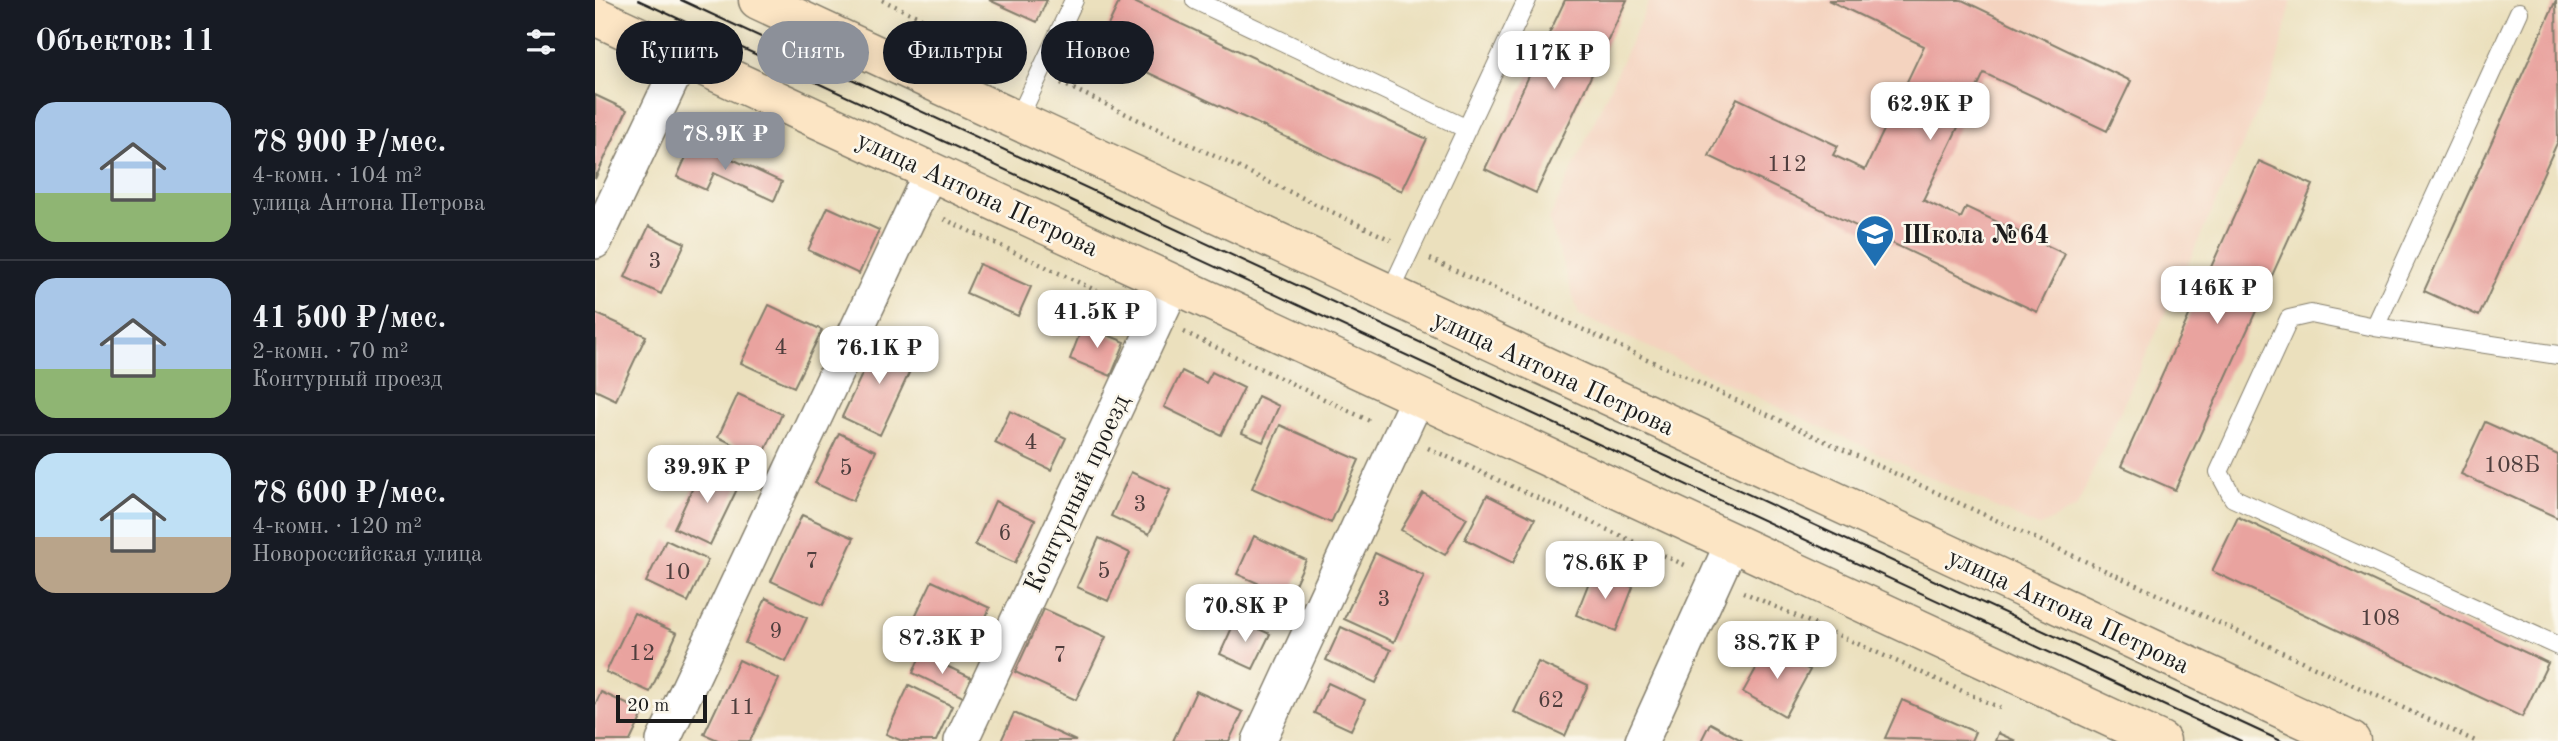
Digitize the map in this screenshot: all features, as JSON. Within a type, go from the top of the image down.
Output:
[{"type":"main road","name":"улица Антона Петрова","points":[[758,0],[2351,741]]},
{"type":"main road","name":"улица Антона Петрова","points":[[595,16],[616,26]]},
{"type":"main road","name":"улица Антона Петрова","points":[[742,84],[2161,741]]},
{"type":"street","points":[[595,242],[670,84]]},
{"type":"street","points":[[663,741],[931,171]]},
{"type":"street","name":"Контурный проезд","points":[[961,741],[1174,284]]},
{"type":"street","points":[[1259,741],[1418,397]]},
{"type":"street","points":[[1642,741],[1732,542]]},
{"type":"lane","points":[[1018,120],[1074,0]]},
{"type":"lane","points":[[1195,0],[1467,129]]},
{"type":"lane","points":[[1389,295],[1527,0]]},
{"type":"lane","points":[[2375,327],[2519,12]]},
{"type":"lane","points":[[2558,355],[2375,327],[2311,314],[2288,319],[2220,472],[2232,497],[2558,646]]},
{"type":"path","points":[[882,0],[1410,249],[2475,741]]},
{"type":"path","points":[[915,206],[1400,435],[2012,713]]},
{"type":"shaded area","name":"Школа №64","points":[[1650,0],[2292,0],[2273,78],[2076,508],[2038,527],[1579,315],[1549,220]]},
{"type":"building","points":[[989,0],[1047,0],[1037,22]]},
{"type":"building","points":[[1120,0],[1130,0],[1427,139],[1402,191],[1154,76],[1154,21],[1110,21]]},
{"type":"building","points":[[1565,0],[1627,0],[1536,193],[1485,169]]},
{"type":"building","points":[[1828,0],[1962,0],[2131,81],[2107,131],[1984,73],[1923,200],[1961,218],[1966,207],[2065,254],[2037,312],[1709,156],[1737,98],[1838,146],[1833,155],[1865,170],[1924,46]]},
{"type":"building","points":[[2556,0],[2558,141],[2479,316],[2424,291]]},
{"type":"building","points":[[595,95],[627,110],[595,179]]},
{"type":"building","points":[[693,141],[782,182],[774,201],[714,173],[706,190],[677,177]]},
{"type":"building","points":[[2259,161],[2313,185],[2175,490],[2121,466]]},
{"type":"building","points":[[828,207],[879,230],[859,274],[808,250]]},
{"type":"building","points":[[649,226],[685,243],[661,294],[625,277]]},
{"type":"building","points":[[979,264],[1031,287],[1018,316],[966,293]]},
{"type":"building","points":[[769,305],[822,330],[794,387],[741,363]]},
{"type":"building","points":[[595,313],[646,336],[616,400],[595,390]]},
{"type":"building","points":[[1083,325],[1125,342],[1111,376],[1070,359]]},
{"type":"building","points":[[879,338],[917,356],[880,435],[842,417]]},
{"type":"building","points":[[1182,371],[1206,383],[1212,372],[1244,388],[1221,435],[1164,407]]},
{"type":"building","points":[[738,394],[782,414],[762,458],[718,437]]},
{"type":"building","points":[[1258,396],[1279,406],[1263,442],[1242,433]]},
{"type":"building","points":[[1010,411],[1066,438],[1051,470],[995,443]]},
{"type":"building","points":[[2485,422],[2558,455],[2558,518],[2461,474]]},
{"type":"building","points":[[1280,425],[1359,460],[1331,523],[1252,488]]},
{"type":"building","points":[[839,433],[876,451],[853,501],[815,483]]},
{"type":"building","points":[[703,466],[740,483],[710,545],[674,528]]},
{"type":"building","points":[[1131,472],[1170,490],[1149,534],[1111,516]]},
{"type":"building","points":[[1423,493],[1467,518],[1445,555],[1401,530]]},
{"type":"building","points":[[1487,495],[1535,519],[1513,563],[1465,539]]},
{"type":"building","points":[[995,501],[1035,520],[1015,563],[975,545]]},
{"type":"building","points":[[802,515],[854,538],[823,605],[771,581]]},
{"type":"building","points":[[2238,517],[2548,663],[2522,717],[2212,571]]},
{"type":"building","points":[[1254,536],[1306,560],[1289,597],[1237,574]]},
{"type":"building","points":[[1099,538],[1130,553],[1108,601],[1077,587]]},
{"type":"building","points":[[666,540],[708,560],[688,602],[646,582]]},
{"type":"building","points":[[1375,553],[1424,576],[1394,642],[1344,619]]},
{"type":"building","points":[[1593,572],[1633,587],[1616,631],[1576,615]]},
{"type":"building","points":[[932,581],[990,608],[968,656],[909,629]]},
{"type":"building","points":[[766,598],[807,618],[786,662],[745,643]]},
{"type":"building","points":[[1044,609],[1106,637],[1076,700],[1015,672]]},
{"type":"building","points":[[634,613],[677,633],[650,692],[606,672]]},
{"type":"building","points":[[1236,619],[1270,634],[1253,669],[1220,654]]},
{"type":"building","points":[[1341,627],[1391,650],[1376,683],[1326,660]]},
{"type":"building","points":[[1768,647],[1810,670],[1785,716],[1743,692]]},
{"type":"building","points":[[921,654],[972,678],[963,697],[913,673]]},
{"type":"building","points":[[739,660],[779,679],[750,741],[720,741],[704,734]]},
{"type":"building","points":[[1538,662],[1588,685],[1565,736],[1514,712]]},
{"type":"building","points":[[1328,683],[1365,700],[1351,730],[1314,713]]},
{"type":"building","points":[[909,685],[952,706],[936,741],[902,741],[886,734]]},
{"type":"building","points":[[1196,691],[1243,712],[1229,741],[1173,741]]},
{"type":"building","points":[[601,692],[644,712],[630,741],[595,741],[595,705]]},
{"type":"building","points":[[1902,700],[1975,732],[1971,741],[1885,738]]},
{"type":"building","points":[[1014,713],[1076,741],[1001,741]]},
{"type":"building","points":[[1710,723],[1743,741],[1701,741]]},
{"type":"building","points":[[1998,733],[2016,741],[1995,741]]},
{"type":"tram line","points":[[638,0],[2241,741]]},
{"type":"tram line","points":[[681,0],[2281,741]]},
{"type":"place","name":"Школа №64","points":[[1875,268]]}]
